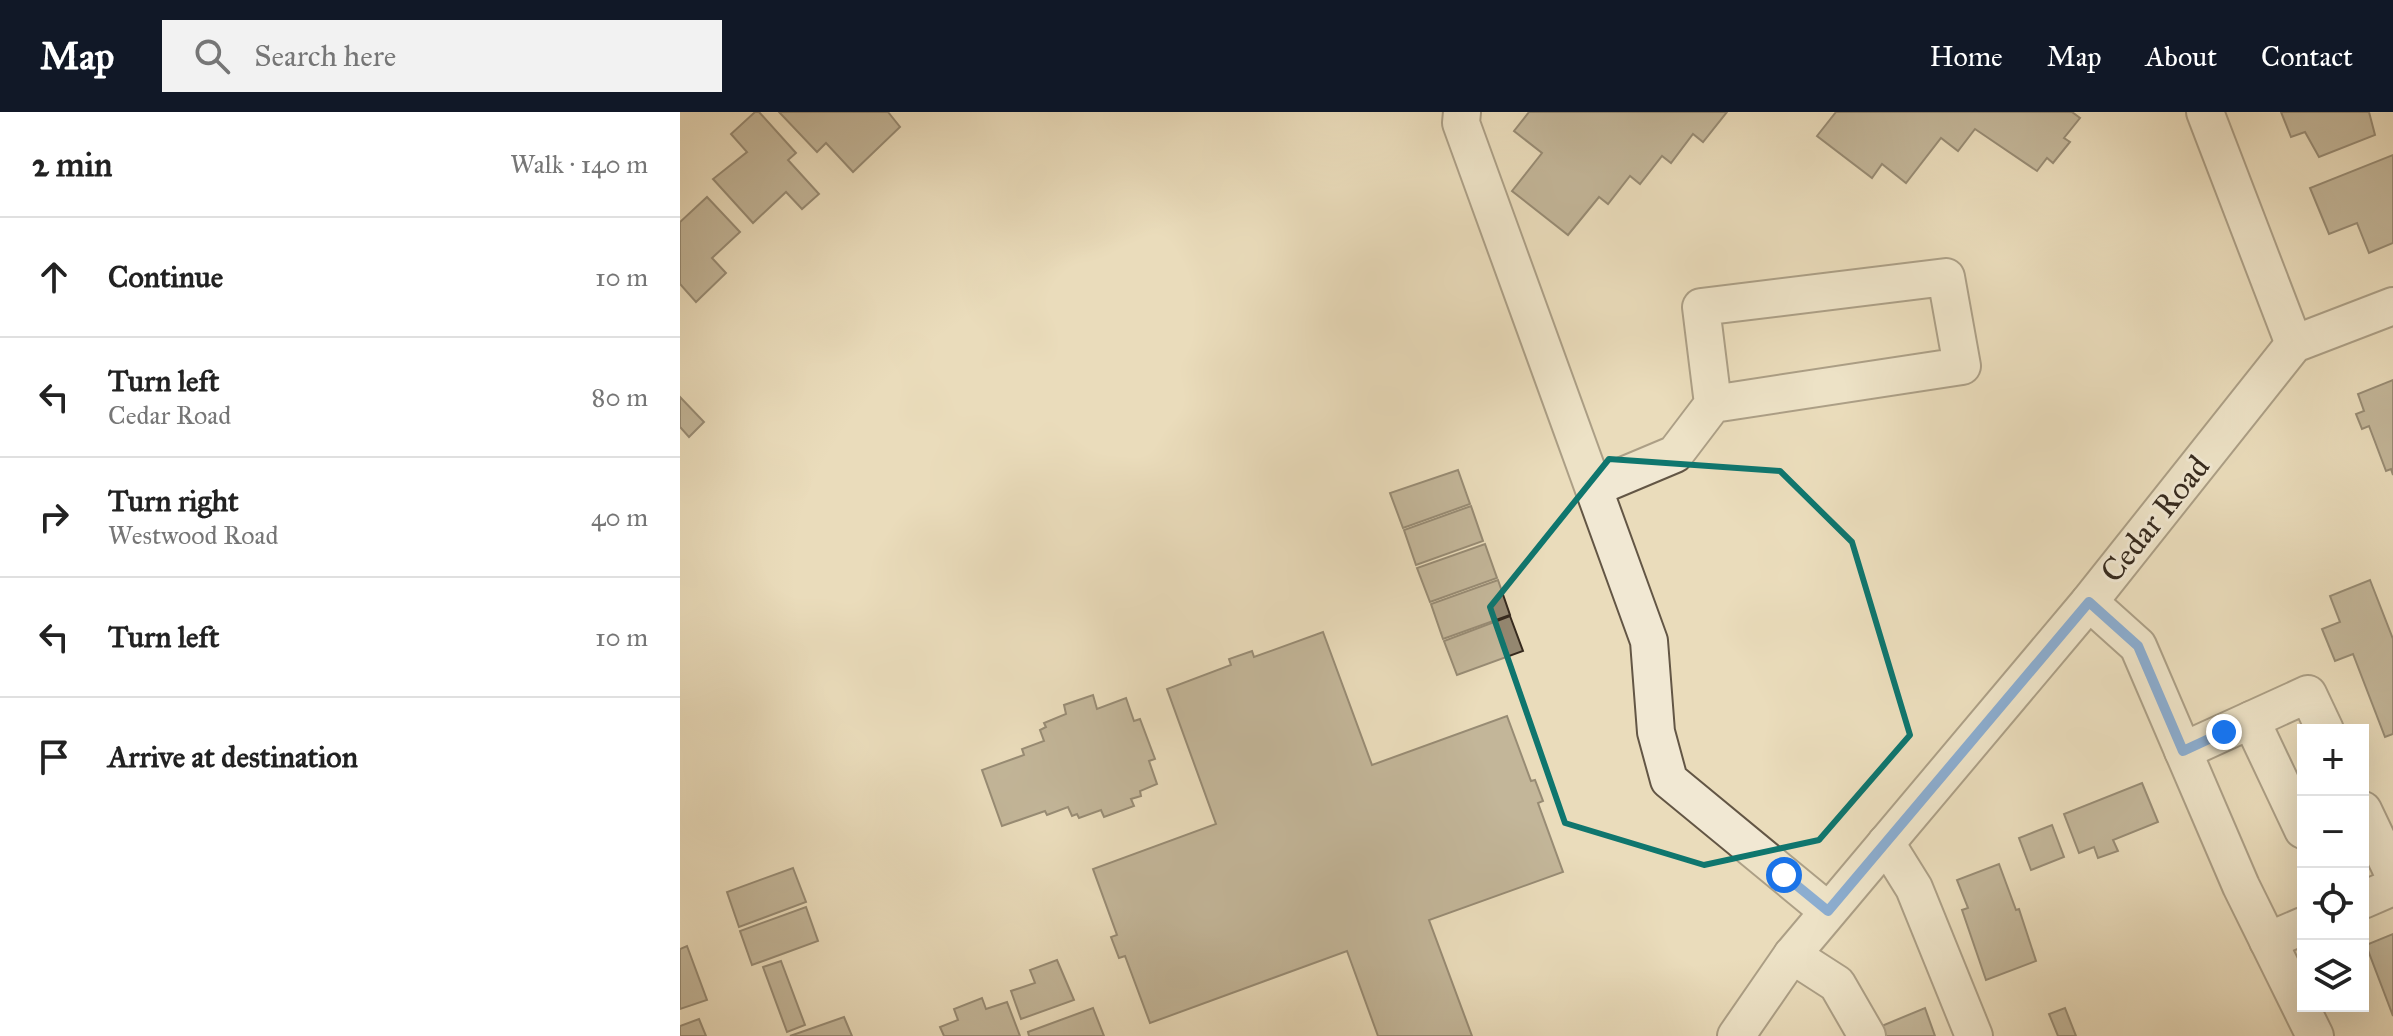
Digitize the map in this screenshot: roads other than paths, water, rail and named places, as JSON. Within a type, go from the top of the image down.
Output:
[{"type":"street","points":[[2205,112],[2294,344],[2393,306]]},
{"type":"street","points":[[1464,116],[1649,641],[1656,732],[1669,780],[1828,911]]},
{"type":"street","points":[[1594,488],[1675,454],[1713,404],[1962,366],[1946,277],[1701,307],[1713,404]]},
{"type":"street","name":"Cedar Road","points":[[1736,1036],[1792,955],[2089,602],[2294,344]]},
{"type":"street","points":[[2089,602],[2138,646],[2268,941],[2315,1036]]},
{"type":"street","points":[[2183,751],[2308,694],[2322,724]]},
{"type":"street","points":[[2251,720],[2297,817]]},
{"type":"street","points":[[2369,823],[2393,873]]},
{"type":"street","points":[[1886,843],[1914,888],[1974,1036]]},
{"type":"street","points":[[2369,897],[2393,887]]},
{"type":"street","points":[[2268,941],[2297,929]]},
{"type":"street","points":[[1792,955],[1837,984],[1867,1036]]}]
